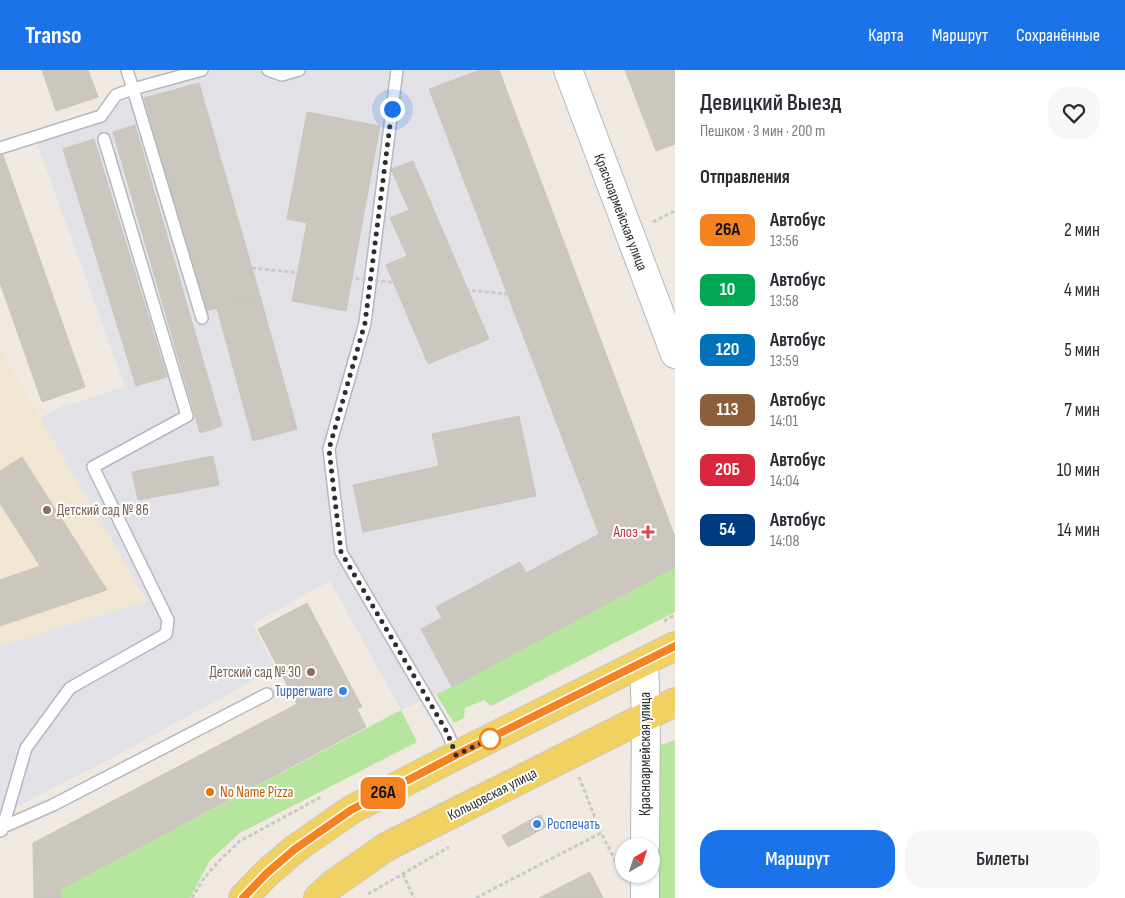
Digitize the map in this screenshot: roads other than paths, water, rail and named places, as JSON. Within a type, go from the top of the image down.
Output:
[{"type":"main road","points":[[243,898],[267,873],[295,849],[351,810],[456,755],[675,646]]},
{"type":"main road","name":"Кольцовская улица","points":[[318,898],[332,885],[386,847],[675,702]]},
{"type":"street","name":"Красноармейская улица","points":[[568,70],[675,354]]},
{"type":"street","name":"Красноармейская улица","points":[[644,662],[646,717],[645,838]]},
{"type":"street","points":[[638,883],[645,898]]},
{"type":"lane","points":[[127,70],[202,318]]},
{"type":"lane","points":[[0,148],[101,116],[116,94],[202,70]]},
{"type":"lane","points":[[268,70],[282,76],[299,70]]},
{"type":"lane","points":[[397,70],[365,323],[329,449],[341,552],[447,732],[456,755]]},
{"type":"lane","points":[[1,829],[26,748],[70,688],[166,634],[168,620],[93,467],[187,416],[104,139]]},
{"type":"lane","points":[[1,829],[53,805],[267,694]]},
{"type":"place","name":"Детский сад № 86","points":[[47,510]]},
{"type":"place","name":"Алоэ","points":[[648,532]]},
{"type":"place","name":"Детский сад № 30","points":[[311,672]]},
{"type":"place","name":"Tupperware","points":[[343,691]]},
{"type":"place","name":"No Name Pizza","points":[[210,792]]},
{"type":"place","name":"Роспечать","points":[[537,824]]}]
